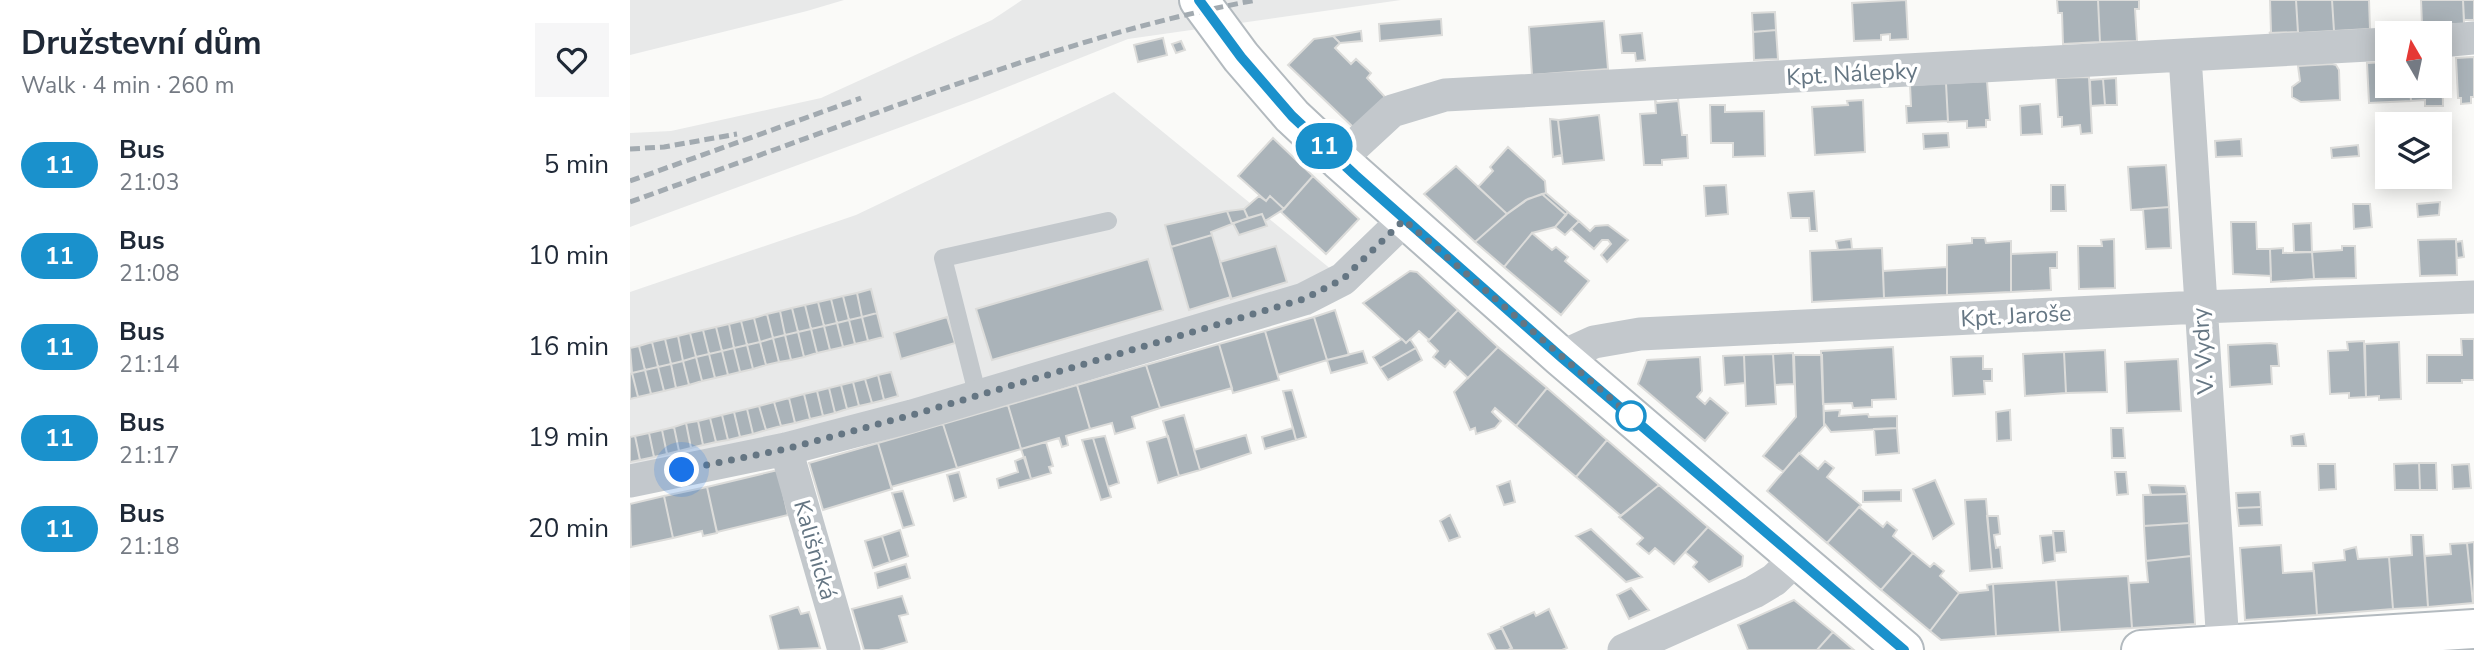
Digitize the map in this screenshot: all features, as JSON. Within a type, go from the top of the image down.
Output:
[{"type":"main road","points":[[1199,0],[1241,57],[1283,106],[1404,220],[1904,650]]},
{"type":"main road","points":[[2141,650],[2474,629]]},
{"type":"street","points":[[2452,40],[2474,38]]},
{"type":"street","name":"Kpt. Nálepky","points":[[1339,160],[1392,111],[1445,95],[2375,45]]},
{"type":"street","name":"V. Vydry","points":[[2185,56],[2222,645]]},
{"type":"street","points":[[630,481],[786,449],[978,397],[1304,299],[1343,279],[1404,220]]},
{"type":"street","name":"Kpt. Jaroše","points":[[1561,357],[1594,342],[1640,334],[2200,307],[2474,297]]},
{"type":"street","name":"Kališnická","points":[[786,449],[844,650]]},
{"type":"street","points":[[1624,650],[1754,592],[1774,580],[1797,558]]},
{"type":"lane","points":[[978,397],[943,258],[1108,221]]},
{"type":"shaded area","points":[[630,0],[844,0],[630,55]]},
{"type":"shaded area","points":[[1022,0],[1401,0],[1128,39],[977,99],[630,227],[630,133],[671,131],[821,98],[992,20]]},
{"type":"shaded area","points":[[1114,92],[1343,279],[630,481],[630,292],[856,215]]},
{"type":"building","points":[[1906,0],[1908,39],[1890,40],[1890,34],[1881,35],[1881,40],[1854,41],[1852,3]]},
{"type":"building","points":[[2057,0],[2098,0],[2100,42],[2063,44],[2062,13],[2058,13]]},
{"type":"building","points":[[2098,0],[2139,0],[2139,9],[2135,9],[2137,41],[2100,42]]},
{"type":"building","points":[[2270,0],[2296,0],[2298,32],[2269,33]]},
{"type":"building","points":[[2296,0],[2332,0],[2334,31],[2298,33]]},
{"type":"building","points":[[2332,0],[2369,0],[2370,29],[2334,31]]},
{"type":"building","points":[[2421,0],[2463,0],[2464,24],[2452,24],[2452,21],[2422,21]]},
{"type":"building","points":[[2463,0],[2474,0],[2474,20],[2464,20]]},
{"type":"building","points":[[1775,12],[1776,30],[1753,32],[1752,13]]},
{"type":"building","points":[[1441,19],[1442,35],[1380,41],[1379,24]]},
{"type":"building","points":[[1604,21],[1608,69],[1532,75],[1529,27]]},
{"type":"building","points":[[1776,30],[1778,59],[1754,60],[1753,32]]},
{"type":"building","points":[[1361,31],[1362,41],[1340,43],[1333,36]]},
{"type":"building","points":[[1642,33],[1645,60],[1636,61],[1635,53],[1622,53],[1620,35]]},
{"type":"building","points":[[1333,36],[1340,43],[1335,48],[1351,64],[1356,59],[1371,73],[1367,78],[1385,97],[1354,128],[1288,65],[1314,39]]},
{"type":"building","points":[[1163,38],[1167,55],[1138,62],[1134,45]]},
{"type":"building","points":[[1181,41],[1185,50],[1176,53],[1172,44]]},
{"type":"building","points":[[2474,57],[2474,97],[2471,97],[2471,103],[2461,104],[2461,98],[2458,98],[2456,58]]},
{"type":"building","points":[[2367,63],[2375,63],[2375,98],[2411,98],[2411,101],[2369,103]]},
{"type":"building","points":[[2332,64],[2339,70],[2340,100],[2301,102],[2292,97],[2292,87],[2300,81],[2298,66]]},
{"type":"building","points":[[2089,77],[2092,133],[2081,134],[2080,125],[2062,127],[2062,117],[2058,117],[2056,78]]},
{"type":"building","points":[[2116,78],[2117,105],[2105,105],[2103,79]]},
{"type":"building","points":[[2103,79],[2105,105],[2091,106],[2090,80]]},
{"type":"building","points":[[1987,81],[1990,120],[1986,120],[1986,127],[1967,128],[1967,121],[1948,122],[1946,83]]},
{"type":"building","points":[[1946,83],[1948,121],[1907,123],[1906,106],[1911,106],[1910,85]]},
{"type":"building","points":[[1678,98],[1682,135],[1687,135],[1688,158],[1662,160],[1662,165],[1644,165],[1640,114],[1656,113],[1655,100],[1657,103],[1678,101]]},
{"type":"building","points":[[2411,98],[2443,98],[2443,106],[2425,106],[2425,100],[2411,101]]},
{"type":"building","points":[[1863,100],[1865,152],[1815,155],[1812,107],[1848,105],[1847,101]]},
{"type":"building","points":[[2040,104],[2042,134],[2021,135],[2020,106]]},
{"type":"building","points":[[1710,105],[1725,105],[1725,112],[1764,111],[1765,156],[1733,157],[1733,143],[1711,143]]},
{"type":"building","points":[[1599,115],[1604,160],[1563,164],[1558,120]]},
{"type":"building","points":[[1550,119],[1558,120],[1562,155],[1553,157]]},
{"type":"building","points":[[1948,133],[1949,147],[1924,149],[1923,134]]},
{"type":"building","points":[[1273,138],[1313,176],[1284,209],[1270,196],[1266,201],[1238,176]]},
{"type":"building","points":[[2241,139],[2242,156],[2216,157],[2215,141]]},
{"type":"building","points":[[2358,145],[2359,156],[2332,158],[2331,148]]},
{"type":"building","points":[[1508,147],[1545,181],[1546,193],[1528,199],[1507,214],[1478,187],[1493,171],[1490,167]]},
{"type":"building","points":[[2166,165],[2169,207],[2131,210],[2128,167]]},
{"type":"building","points":[[1456,166],[1507,214],[1475,242],[1424,194]]},
{"type":"building","points":[[1313,176],[1359,219],[1326,254],[1281,212]]},
{"type":"building","points":[[1726,185],[1728,214],[1706,216],[1704,186]]},
{"type":"building","points":[[2051,185],[2065,185],[2066,211],[2051,211]]},
{"type":"building","points":[[1814,191],[1817,231],[1810,231],[1809,218],[1791,218],[1788,193]]},
{"type":"building","points":[[1546,193],[1568,212],[1566,215],[1542,194]]},
{"type":"building","points":[[1542,194],[1566,215],[1555,227],[1532,233],[1504,267],[1475,242],[1526,200]]},
{"type":"building","points":[[1259,196],[1266,201],[1270,196],[1284,209],[1265,221],[1262,214],[1248,218],[1244,209]]},
{"type":"building","points":[[2440,202],[2439,215],[2418,217],[2417,204]]},
{"type":"building","points":[[2353,204],[2370,204],[2372,227],[2354,229]]},
{"type":"building","points":[[2169,207],[2171,248],[2146,249],[2143,209]]},
{"type":"building","points":[[1244,209],[1248,218],[1232,224],[1227,211]]},
{"type":"building","points":[[1227,211],[1232,224],[1211,232],[1212,235],[1171,247],[1165,225]]},
{"type":"building","points":[[1568,212],[1579,221],[1565,235],[1555,227]]},
{"type":"building","points":[[1262,214],[1267,226],[1239,235],[1233,223]]},
{"type":"building","points":[[1579,221],[1590,231],[1595,226],[1608,225],[1628,240],[1607,262],[1601,255],[1611,244],[1608,240],[1602,240],[1594,249],[1571,229]]},
{"type":"building","points":[[2231,222],[2256,222],[2257,249],[2270,249],[2271,276],[2233,274]]},
{"type":"building","points":[[2311,223],[2312,252],[2294,252],[2293,224]]},
{"type":"building","points":[[1532,233],[1552,250],[1556,247],[1568,257],[1565,261],[1589,281],[1561,315],[1504,267]]},
{"type":"building","points":[[1212,235],[1231,297],[1189,310],[1171,247]]},
{"type":"building","points":[[1972,238],[1985,238],[1986,243],[2011,241],[2011,292],[1947,295],[1947,245],[1972,243]]},
{"type":"building","points":[[1851,239],[1852,249],[1838,250],[1836,241]]},
{"type":"building","points":[[2114,239],[2115,288],[2079,289],[2078,246],[2102,246],[2101,240]]},
{"type":"building","points":[[2456,239],[2457,275],[2420,276],[2418,240]]},
{"type":"building","points":[[2462,241],[2464,257],[2457,258],[2456,242]]},
{"type":"building","points":[[1276,246],[1287,282],[1231,299],[1220,262]]},
{"type":"building","points":[[2342,246],[2355,246],[2356,278],[2314,279],[2312,252],[2342,250]]},
{"type":"building","points":[[1882,248],[1884,298],[1812,302],[1810,251]]},
{"type":"building","points":[[2283,248],[2283,253],[2312,252],[2314,279],[2271,282],[2270,249]]},
{"type":"building","points":[[2057,252],[2057,268],[2050,268],[2051,290],[2011,292],[2011,254]]},
{"type":"building","points":[[1148,259],[1163,310],[992,360],[976,309]]},
{"type":"building","points":[[1947,267],[1947,295],[1884,298],[1883,271]]},
{"type":"building","points":[[1410,271],[1417,272],[1458,310],[1429,340],[1419,331],[1406,343],[1363,303]]},
{"type":"building","points":[[871,289],[877,313],[862,317],[857,293]]},
{"type":"building","points":[[857,293],[862,317],[849,320],[843,296]]},
{"type":"building","points":[[843,296],[849,320],[837,323],[831,299]]},
{"type":"building","points":[[831,299],[837,323],[824,326],[818,302]]},
{"type":"building","points":[[818,302],[824,326],[811,329],[805,305]]},
{"type":"building","points":[[805,305],[811,329],[798,332],[792,308]]},
{"type":"building","points":[[792,308],[798,332],[785,335],[780,311]]},
{"type":"building","points":[[1335,310],[1349,355],[1327,360],[1314,317]]},
{"type":"building","points":[[1458,310],[1498,347],[1468,378],[1450,361],[1445,367],[1433,357],[1438,351],[1428,341]]},
{"type":"building","points":[[780,311],[785,335],[773,338],[767,314]]},
{"type":"building","points":[[877,313],[883,337],[868,341],[862,317]]},
{"type":"building","points":[[767,314],[773,338],[760,342],[754,318]]},
{"type":"building","points":[[862,317],[868,341],[855,344],[849,320]]},
{"type":"building","points":[[947,317],[955,343],[901,359],[894,333]]},
{"type":"building","points":[[1314,317],[1327,360],[1278,375],[1265,331]]},
{"type":"building","points":[[754,318],[760,342],[747,345],[741,321]]},
{"type":"building","points":[[849,320],[855,344],[843,347],[837,323]]},
{"type":"building","points":[[741,321],[747,345],[734,348],[729,324]]},
{"type":"building","points":[[837,323],[843,347],[830,350],[824,326]]},
{"type":"building","points":[[729,324],[734,348],[722,351],[716,327]]},
{"type":"building","points":[[824,326],[830,350],[817,353],[811,329]]},
{"type":"building","points":[[716,327],[722,351],[709,354],[703,330]]},
{"type":"building","points":[[811,329],[817,353],[804,357],[798,332]]},
{"type":"building","points":[[703,330],[709,354],[696,357],[690,333]]},
{"type":"building","points":[[1265,331],[1279,380],[1233,393],[1219,344]]},
{"type":"building","points":[[798,332],[804,357],[791,360],[785,335]]},
{"type":"building","points":[[690,333],[696,357],[683,361],[678,336]]},
{"type":"building","points":[[785,335],[791,360],[779,362],[773,338]]},
{"type":"building","points":[[678,336],[683,361],[671,364],[665,339]]},
{"type":"building","points":[[773,338],[779,362],[766,365],[760,342]]},
{"type":"building","points":[[665,339],[671,364],[658,367],[652,342]]},
{"type":"building","points":[[1402,339],[1406,343],[1410,339],[1416,348],[1380,368],[1373,357]]},
{"type":"building","points":[[2461,339],[2474,339],[2474,380],[2462,380],[2462,383],[2427,383],[2427,355],[2462,355]]},
{"type":"building","points":[[2364,341],[2366,397],[2349,398],[2349,393],[2330,394],[2328,351],[2348,350],[2347,342]]},
{"type":"building","points":[[652,342],[658,367],[645,370],[639,346]]},
{"type":"building","points":[[760,342],[766,365],[753,369],[747,345]]},
{"type":"building","points":[[2399,342],[2401,399],[2379,400],[2379,396],[2366,397],[2365,344]]},
{"type":"building","points":[[1219,344],[1232,388],[1160,408],[1146,365]]},
{"type":"building","points":[[2277,344],[2279,366],[2271,366],[2272,384],[2230,387],[2228,345]]},
{"type":"building","points":[[747,345],[753,369],[740,372],[734,348]]},
{"type":"building","points":[[639,346],[645,370],[632,373],[630,348]]},
{"type":"building","points":[[1498,347],[1547,388],[1516,426],[1495,408],[1492,412],[1501,421],[1495,428],[1476,434],[1475,428],[1470,430],[1454,392]]},
{"type":"building","points":[[1893,347],[1896,399],[1872,400],[1872,407],[1853,408],[1852,403],[1823,404],[1821,351]]},
{"type":"building","points":[[734,348],[740,372],[728,375],[722,351]]},
{"type":"building","points":[[1416,348],[1422,360],[1388,380],[1380,368]]},
{"type":"building","points":[[2105,350],[2107,392],[2066,393],[2064,352]]},
{"type":"building","points":[[722,351],[728,375],[715,378],[709,354]]},
{"type":"building","points":[[1363,351],[1367,363],[1331,373],[1327,360]]},
{"type":"building","points":[[2064,352],[2066,393],[2025,396],[2023,354]]},
{"type":"building","points":[[1793,353],[1794,384],[1775,385],[1773,354]]},
{"type":"building","points":[[709,354],[715,378],[702,381],[696,357]]},
{"type":"building","points":[[1773,354],[1776,404],[1746,406],[1744,355]]},
{"type":"building","points":[[1744,355],[1745,383],[1725,385],[1723,356]]},
{"type":"building","points":[[1794,355],[1822,355],[1824,426],[1783,472],[1763,456],[1796,417]]},
{"type":"building","points":[[1983,356],[1983,369],[1992,369],[1992,381],[1984,381],[1985,394],[1953,396],[1951,357]]},
{"type":"building","points":[[696,357],[702,381],[689,385],[683,361]]},
{"type":"building","points":[[1700,357],[1702,391],[1697,397],[1705,404],[1710,398],[1728,413],[1705,441],[1638,384],[1647,360]]},
{"type":"building","points":[[2178,359],[2181,411],[2127,413],[2125,362]]},
{"type":"building","points":[[683,361],[689,385],[676,388],[671,364]]},
{"type":"building","points":[[671,364],[676,388],[664,391],[658,367]]},
{"type":"building","points":[[1146,365],[1160,408],[1132,417],[1135,428],[1115,434],[1112,423],[1090,429],[1077,385]]},
{"type":"building","points":[[658,367],[664,391],[651,394],[645,370]]},
{"type":"building","points":[[645,370],[651,394],[638,397],[632,373]]},
{"type":"building","points":[[891,372],[898,396],[884,400],[878,375]]},
{"type":"building","points":[[632,373],[638,397],[630,399],[630,374]]},
{"type":"building","points":[[878,375],[884,400],[872,403],[865,379]]},
{"type":"building","points":[[865,379],[872,403],[859,406],[853,382]]},
{"type":"building","points":[[853,382],[859,406],[847,409],[841,385]]},
{"type":"building","points":[[841,385],[847,409],[835,413],[829,388]]},
{"type":"building","points":[[1077,385],[1090,429],[1066,436],[1068,445],[1062,447],[1059,438],[1021,449],[1008,405]]},
{"type":"building","points":[[829,388],[835,413],[823,416],[817,391]]},
{"type":"building","points":[[1547,388],[1607,440],[1576,477],[1516,426]]},
{"type":"building","points":[[1292,390],[1306,437],[1296,440],[1283,391]]},
{"type":"building","points":[[817,391],[823,416],[810,419],[804,394]]},
{"type":"building","points":[[804,394],[810,419],[795,423],[789,398]]},
{"type":"building","points":[[789,398],[795,423],[781,426],[774,402]]},
{"type":"building","points":[[774,402],[781,426],[766,430],[759,406]]},
{"type":"building","points":[[1008,405],[1021,449],[957,468],[943,424]]},
{"type":"building","points":[[759,406],[766,430],[753,434],[747,409]]},
{"type":"building","points":[[747,409],[753,434],[740,437],[734,412]]},
{"type":"building","points":[[1840,410],[1839,416],[1897,416],[1897,428],[1831,432],[1824,423],[1824,411]]},
{"type":"building","points":[[2010,410],[2011,440],[1997,441],[1996,412]]},
{"type":"building","points":[[734,412],[740,437],[728,440],[722,415]]},
{"type":"building","points":[[722,415],[728,440],[716,442],[710,418]]},
{"type":"building","points":[[1184,415],[1200,470],[1179,476],[1163,421]]},
{"type":"building","points":[[710,418],[716,442],[703,445],[698,421]]},
{"type":"building","points":[[698,421],[703,445],[691,448],[686,423]]},
{"type":"building","points":[[686,423],[691,448],[679,451],[674,427]]},
{"type":"building","points":[[943,424],[957,468],[891,487],[878,443]]},
{"type":"building","points":[[674,427],[679,451],[667,454],[662,430]]},
{"type":"building","points":[[1293,428],[1296,440],[1265,449],[1262,437]]},
{"type":"building","points":[[1897,428],[1899,453],[1876,455],[1874,429]]},
{"type":"building","points":[[2111,428],[2123,428],[2125,458],[2112,458]]},
{"type":"building","points":[[662,430],[667,454],[654,457],[649,433]]},
{"type":"building","points":[[649,433],[654,457],[640,460],[635,436]]},
{"type":"building","points":[[2304,434],[2306,446],[2292,446],[2291,436]]},
{"type":"building","points":[[1246,435],[1251,453],[1200,470],[1194,450]]},
{"type":"building","points":[[635,436],[640,460],[630,462],[630,437]]},
{"type":"building","points":[[1105,436],[1119,483],[1108,487],[1093,438]]},
{"type":"building","points":[[1168,436],[1179,476],[1158,483],[1147,442]]},
{"type":"building","points":[[1093,438],[1111,497],[1101,500],[1082,440]]},
{"type":"building","points":[[1607,440],[1659,485],[1621,516],[1576,477]]},
{"type":"building","points":[[1046,442],[1053,466],[1049,467],[1051,473],[1031,479],[1021,449]]},
{"type":"building","points":[[878,443],[892,489],[823,510],[809,463]]},
{"type":"building","points":[[1799,453],[1818,469],[1825,461],[1834,468],[1827,477],[1861,505],[1827,543],[1767,491]]},
{"type":"building","points":[[1025,457],[1031,479],[999,488],[997,479],[1018,472],[1015,461]]},
{"type":"building","points":[[2419,463],[2420,490],[2395,490],[2394,464]]},
{"type":"building","points":[[2419,463],[2436,463],[2437,490],[2420,490]]},
{"type":"building","points":[[2318,464],[2335,464],[2336,489],[2319,490]]},
{"type":"building","points":[[2469,464],[2471,488],[2453,489],[2452,465]]},
{"type":"building","points":[[778,470],[788,515],[717,532],[707,487]]},
{"type":"building","points":[[959,472],[966,497],[954,501],[947,475]]},
{"type":"building","points":[[2115,472],[2126,472],[2128,494],[2117,495]]},
{"type":"building","points":[[1935,480],[1954,524],[1933,539],[1913,489]]},
{"type":"building","points":[[1510,481],[1515,502],[1504,505],[1497,486]]},
{"type":"building","points":[[1659,485],[1708,527],[1674,564],[1655,548],[1649,554],[1637,544],[1643,538],[1619,517]]},
{"type":"building","points":[[2149,485],[2185,486],[2187,494],[2151,495]]},
{"type":"building","points":[[707,487],[717,533],[703,536],[702,531],[673,538],[664,496]]},
{"type":"building","points":[[1901,490],[1901,501],[1863,502],[1863,491]]},
{"type":"building","points":[[903,491],[914,525],[903,528],[892,493]]},
{"type":"building","points":[[2260,492],[2261,507],[2237,508],[2236,493]]},
{"type":"building","points":[[2187,494],[2189,523],[2144,526],[2143,495]]},
{"type":"building","points":[[664,496],[673,538],[631,547],[630,504]]},
{"type":"building","points":[[1986,499],[1992,569],[1970,571],[1965,500]]},
{"type":"building","points":[[1859,507],[1883,527],[1887,522],[1897,530],[1893,536],[1913,553],[1881,590],[1827,543]]},
{"type":"building","points":[[2261,507],[2262,525],[2239,526],[2237,508]]},
{"type":"building","points":[[1450,515],[1460,537],[1449,541],[1440,521]]},
{"type":"building","points":[[1987,516],[1998,516],[2000,534],[1994,535],[1996,548],[2000,547],[2002,568],[1992,569]]},
{"type":"building","points":[[2189,523],[2191,556],[2146,561],[2144,526]]},
{"type":"building","points":[[1708,527],[1743,556],[1742,566],[1709,582],[1693,567],[1697,562],[1685,552]]},
{"type":"building","points":[[1591,529],[1642,577],[1626,582],[1576,536]]},
{"type":"building","points":[[900,530],[908,556],[890,562],[882,536]]},
{"type":"building","points":[[2053,531],[2064,531],[2066,552],[2055,553]]},
{"type":"building","points":[[2053,535],[2055,561],[2043,563],[2040,536]]},
{"type":"building","points":[[2411,535],[2423,535],[2428,607],[2393,609],[2389,557],[2412,555]]},
{"type":"building","points":[[882,536],[890,562],[873,568],[865,541]]},
{"type":"building","points":[[2474,542],[2474,603],[2473,603],[2467,543]]},
{"type":"building","points":[[2467,543],[2473,603],[2428,607],[2425,556],[2451,554],[2450,544]]},
{"type":"building","points":[[2281,545],[2283,573],[2314,571],[2317,615],[2245,620],[2240,548]]},
{"type":"building","points":[[2356,547],[2358,559],[2389,557],[2393,609],[2317,615],[2313,563],[2345,560],[2344,550]]},
{"type":"building","points":[[1913,553],[1930,567],[1934,563],[1944,571],[1940,576],[1959,593],[1930,631],[1881,590]]},
{"type":"building","points":[[2191,556],[2195,624],[2132,628],[2129,583],[2148,582],[2146,561]]},
{"type":"building","points":[[906,564],[910,578],[878,588],[875,573]]},
{"type":"building","points":[[2128,576],[2132,628],[2060,632],[2056,580]]},
{"type":"building","points":[[2056,580],[2060,632],[1996,636],[1993,584]]},
{"type":"building","points":[[1993,584],[1996,636],[1941,640],[1930,631],[1959,593],[1988,590],[1987,585]]},
{"type":"building","points":[[1631,588],[1649,610],[1629,619],[1617,595]]},
{"type":"building","points":[[902,596],[908,614],[899,616],[907,642],[879,650],[864,650],[852,609]]},
{"type":"building","points":[[1794,600],[1833,632],[1817,650],[1748,650],[1738,625]]},
{"type":"building","points":[[798,607],[801,614],[809,612],[820,648],[779,650],[770,616]]},
{"type":"building","points":[[1549,609],[1567,648],[1512,650],[1501,627],[1534,612],[1536,616]]},
{"type":"building","points":[[1502,628],[1512,648],[1496,650],[1488,634]]},
{"type":"building","points":[[1833,632],[1854,650],[1817,650]]},
{"type":"railway","points":[[630,202],[920,97],[1045,55],[1171,19],[1257,0]]},
{"type":"railway","points":[[630,181],[861,98]]},
{"type":"railway","points":[[630,149],[664,147],[737,134]]},
{"type":"bus line","name":"11","points":[[1199,0],[1241,57],[1292,116],[1355,175],[1561,357],[1904,650]]},
{"type":"route","points":[[682,470],[786,449],[978,397],[1304,299],[1343,279],[1404,220],[1631,416]]}]
